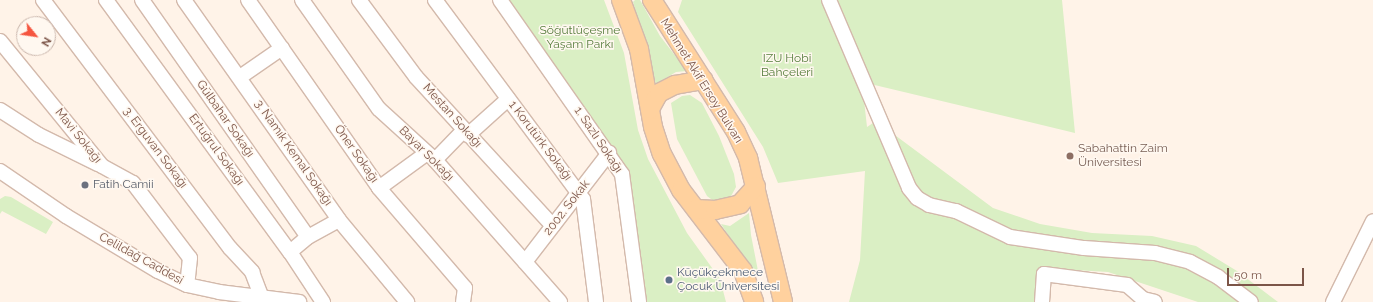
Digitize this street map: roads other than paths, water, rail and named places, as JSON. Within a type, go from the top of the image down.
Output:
[{"type":"main road","points":[[621,0],[639,49],[650,109],[662,154],[681,190],[743,271],[754,302]]},
{"type":"main road","name":"Mehmet Akif Ersoy Bulvarı","points":[[652,0],[736,132],[756,186],[783,302]]},
{"type":"main road","points":[[650,109],[659,93],[674,85],[704,80]]},
{"type":"main road","points":[[696,209],[715,210],[740,204],[756,186]]},
{"type":"street","name":"3. Erguvan Sokağı","points":[[43,0],[230,248],[252,272],[262,298]]},
{"type":"street","name":"Ertuğrul Sokağı","points":[[106,0],[290,252],[323,302]]},
{"type":"street","name":"Gülbahar Sokağı","points":[[142,0],[308,237]]},
{"type":"street","name":"3. Namık Kemal Sokağı","points":[[184,0],[240,77],[339,220],[407,302]]},
{"type":"street","name":"Öner Sokağı","points":[[248,0],[379,188],[465,288],[463,302]]},
{"type":"street","name":"Bayar Sokağı","points":[[302,0],[379,109],[431,156],[560,302]]},
{"type":"street","name":"Mestan Sokağı","points":[[359,0],[416,77],[553,226]]},
{"type":"street","name":"1 Korutürk Sokağı","points":[[435,0],[583,199],[589,230],[596,302]]},
{"type":"street","name":"1. Sazlı Sokağı","points":[[500,0],[609,153],[622,174],[625,186],[639,302]]},
{"type":"street","points":[[829,0],[903,174],[917,198],[929,205],[956,211],[1010,237],[1084,248],[1155,253],[1190,262],[1218,277],[1251,302]]},
{"type":"street","name":"Mavi Sokağı","points":[[0,41],[102,166],[133,183],[190,258],[188,285]]},
{"type":"street","points":[[240,77],[282,48]]},
{"type":"street","points":[[379,188],[431,156],[466,132],[508,99]]},
{"type":"street","points":[[0,110],[39,135],[102,166]]},
{"type":"street","name":"2002. Sokak","points":[[525,262],[609,153]]},
{"type":"street","name":"Celildağ Caddesi","points":[[0,172],[66,216],[158,271],[188,285],[262,298],[299,302]]},
{"type":"street","points":[[290,252],[308,237],[339,220]]},
{"type":"street","points":[[1333,302],[1373,221]]},
{"type":"street","points":[[1042,302],[1044,274],[1127,285],[1147,301]]},
{"type":"place","name":"Sabahattin Zaim Üniversitesi","points":[[1070,156]]},
{"type":"place","name":"Fatih Camii","points":[[85,185]]},
{"type":"place","name":"Küçükçekmece Çocuk Üniversitesi","points":[[669,280]]},
{"type":"park label","name":"Söğütlüçeşme Yaşam Parkı","points":[[580,38]]},
{"type":"park label","name":"IZU Hobi Bahçeleri","points":[[787,66]]}]
